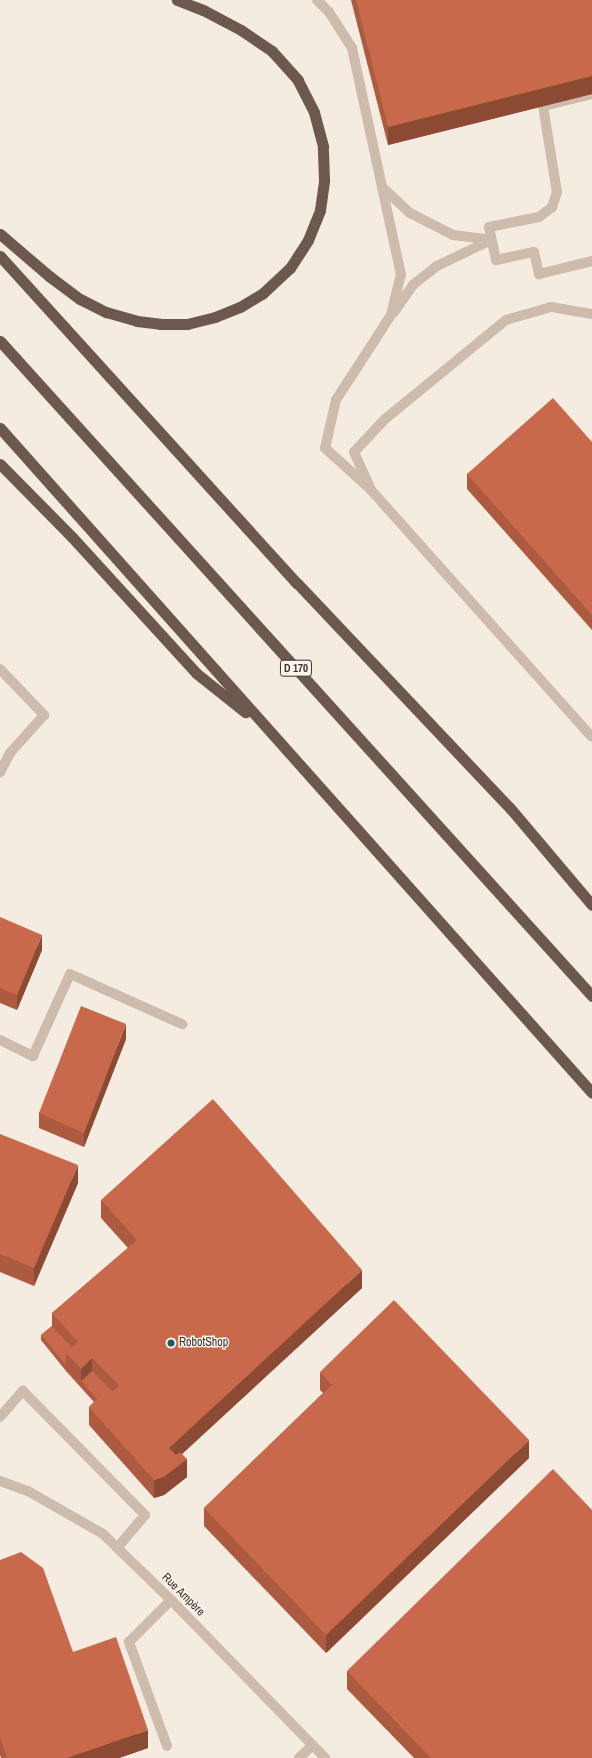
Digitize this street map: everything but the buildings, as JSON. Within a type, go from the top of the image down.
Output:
[{"type":"highway","points":[[0,234],[49,276],[80,299],[118,316],[137,321],[160,324],[187,324],[215,317],[240,307],[262,294],[290,268],[308,240],[321,203],[324,180],[323,146],[314,112],[298,80],[272,51],[241,30],[203,10],[177,0]]},
{"type":"highway","points":[[0,256],[297,583],[510,808],[592,905]]},
{"type":"highway","name":"D 170","points":[[0,340],[592,996]]},
{"type":"highway","points":[[0,428],[268,731],[592,1093]]},
{"type":"highway","points":[[0,464],[72,537],[196,673],[268,731]]},
{"type":"street","points":[[317,0],[329,12],[352,48],[401,274],[392,315]]},
{"type":"street","points":[[592,94],[543,106],[557,192],[552,207],[539,217],[489,227],[496,260],[534,252],[539,274],[592,261]]},
{"type":"street","points":[[382,187],[410,213],[453,235],[491,240]]},
{"type":"street","points":[[491,240],[437,266],[414,285],[392,315],[336,400],[325,448],[371,490],[592,737]]},
{"type":"street","points":[[371,490],[354,452],[385,419],[506,320],[551,307],[592,314]]},
{"type":"street","points":[[0,669],[44,715],[3,759],[0,773]]},
{"type":"street","points":[[0,1040],[33,1056],[70,974],[182,1024]]},
{"type":"street","points":[[0,1417],[23,1391],[145,1515],[117,1548]]},
{"type":"street","name":"Rue Ampère","points":[[0,1481],[28,1491],[103,1534],[171,1600],[325,1758]]},
{"type":"street","points":[[167,1746],[126,1643],[171,1600]]},
{"type":"street","points":[[299,1758],[313,1745]]},
{"type":"place","name":"RobotShop","points":[[171,1343]]}]
